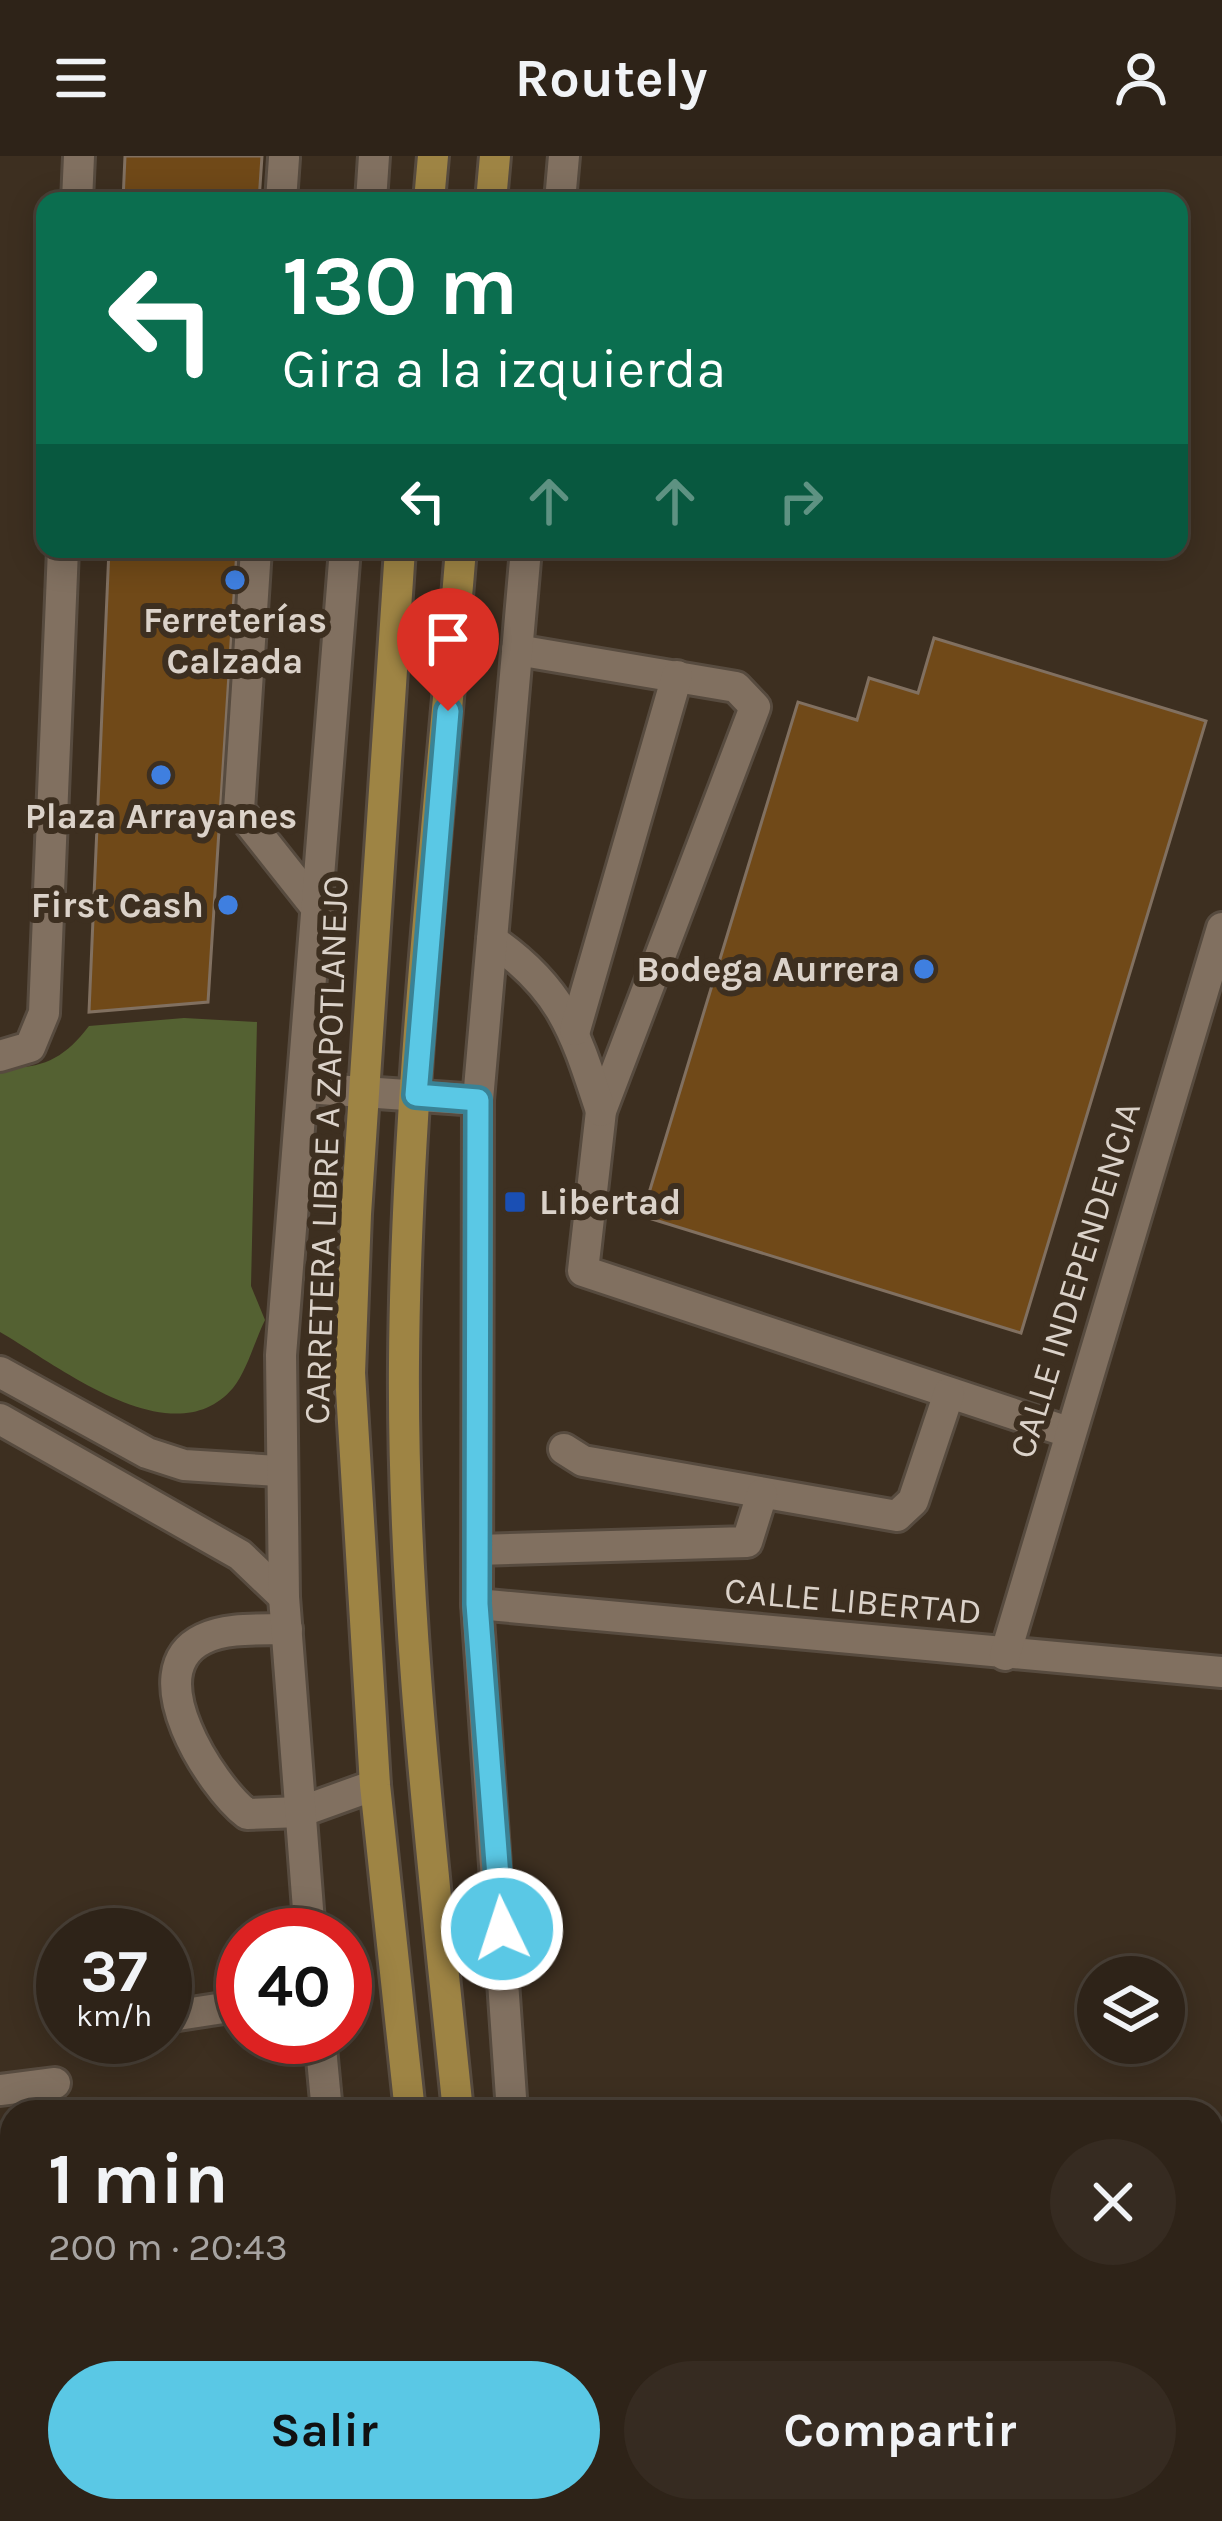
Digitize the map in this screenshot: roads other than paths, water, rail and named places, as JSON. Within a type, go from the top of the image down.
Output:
[{"type":"main road","points":[[430,192],[433,156]]},
{"type":"main road","points":[[492,192],[495,156]]},
{"type":"main road","name":"CARRETERA LIBRE A ZAPOTLANEJO","points":[[399,558],[363,1092],[350,1373],[375,1785],[409,2100]]},
{"type":"main road","points":[[457,2100],[418,1694],[404,1364],[416,1095],[460,558]]},
{"type":"street","points":[[77,192],[79,156]]},
{"type":"street","points":[[372,192],[374,156]]},
{"type":"street","points":[[561,192],[564,156]]},
{"type":"street","points":[[282,192],[284,158]]},
{"type":"street","points":[[0,1056],[30,1047],[44,1013],[63,558]]},
{"type":"street","points":[[255,558],[239,810],[319,911]]},
{"type":"street","name":"CARRETERA LIBRE A ZAPOTLANEJO","points":[[308,1908],[284,1597],[278,1471],[280,1355],[306,1088],[345,558]]},
{"type":"street","points":[[511,2100],[477,1604],[478,1100],[525,558]]},
{"type":"street","points":[[517,650],[677,676],[748,694],[755,706],[754,721],[602,1111],[583,1271],[1068,1432]]},
{"type":"street","points":[[575,1030],[677,676]]},
{"type":"street","name":"CALLE INDEPENDENCIA","points":[[1004,1654],[1222,928]]},
{"type":"street","points":[[492,940],[533,968],[575,1030],[602,1111]]},
{"type":"street","points":[[306,1088],[478,1100]]},
{"type":"street","points":[[0,1372],[147,1453],[197,1467],[278,1471]]},
{"type":"street","points":[[563,1449],[583,1460],[897,1516],[913,1501],[950,1393]]},
{"type":"street","points":[[0,1419],[239,1556],[284,1597]]},
{"type":"street","points":[[478,1550],[747,1542],[762,1494]]},
{"type":"street","name":"CALLE LIBERTAD","points":[[477,1604],[1222,1672]]},
{"type":"street","points":[[287,1629],[202,1639],[187,1652],[177,1671],[176,1699],[184,1726],[229,1800],[247,1814],[300,1812],[375,1785]]},
{"type":"street","points":[[323,2064],[326,2100]]},
{"type":"street","points":[[0,2090],[55,2083]]},
{"type":"place","name":"Ferreterías Calzada","points":[[235,580]]},
{"type":"place","name":"Plaza Arrayanes","points":[[161,775]]},
{"type":"place","name":"First Cash","points":[[228,905]]},
{"type":"place","name":"Bodega Aurrera","points":[[924,969]]},
{"type":"place","name":"Libertad","points":[[515,1202]]}]
